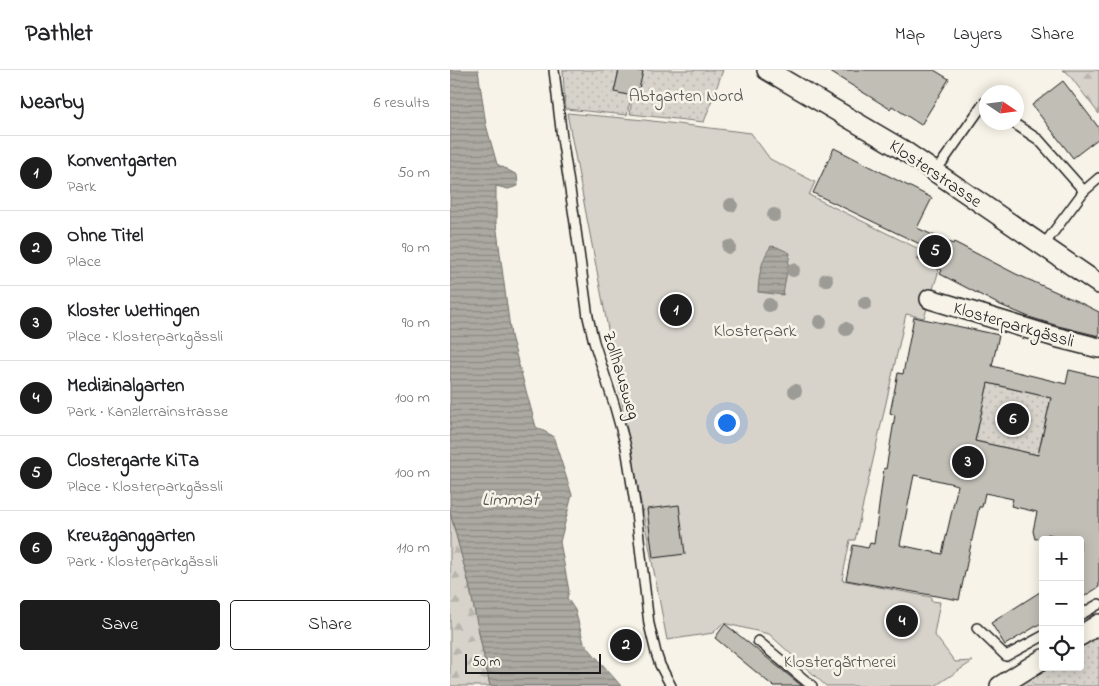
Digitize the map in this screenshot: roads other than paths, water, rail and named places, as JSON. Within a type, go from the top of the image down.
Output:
[{"type":"street","name":"Klosterstrasse","points":[[767,70],[936,171],[1099,284]]},
{"type":"street","name":"Klosterparkgässli","points":[[930,299],[1055,337],[1099,348]]},
{"type":"street","points":[[1084,633],[1099,624]]},
{"type":"street","points":[[1000,686],[1039,662]]},
{"type":"lane","name":"Zollhausweg","points":[[554,70],[588,317],[626,447],[635,504],[649,624],[658,659],[671,686]]},
{"type":"lane","points":[[936,171],[979,111]]},
{"type":"lane","points":[[1024,130],[1039,140],[1084,191]]},
{"type":"lane","points":[[1042,246],[1084,191],[1099,178]]},
{"type":"lane","points":[[1084,613],[1099,604]]},
{"type":"lane","points":[[977,628],[1006,656],[1039,638]]},
{"type":"lane","points":[[758,640],[812,686]]},
{"type":"water","name":"Limmat","points":[[450,70],[478,70],[486,125],[497,164],[517,175],[518,186],[508,189],[496,186],[496,223],[511,336],[536,427],[553,436],[572,495],[560,542],[569,591],[567,598],[575,610],[584,643],[621,686],[490,686],[469,584],[450,512]]},
{"type":"water","points":[[771,246],[790,253],[783,295],[758,292],[761,268]]},
{"type":"place","name":"Clostergarte KiTa","points":[[935,251]]},
{"type":"place","name":"Konventgarten","points":[[676,310]]},
{"type":"place","name":"Kreuzganggarten","points":[[1013,419]]},
{"type":"place","name":"Kloster Wettingen","points":[[968,462]]},
{"type":"place","name":"Medizinalgarten","points":[[902,621]]},
{"type":"place","name":"Ohne Titel","points":[[626,645]]},
{"type":"park label","name":"Abtgarten Nord","points":[[686,95]]},
{"type":"park label","name":"Klosterpark","points":[[755,330]]},
{"type":"park label","name":"Klostergärtnerei","points":[[840,661]]}]
